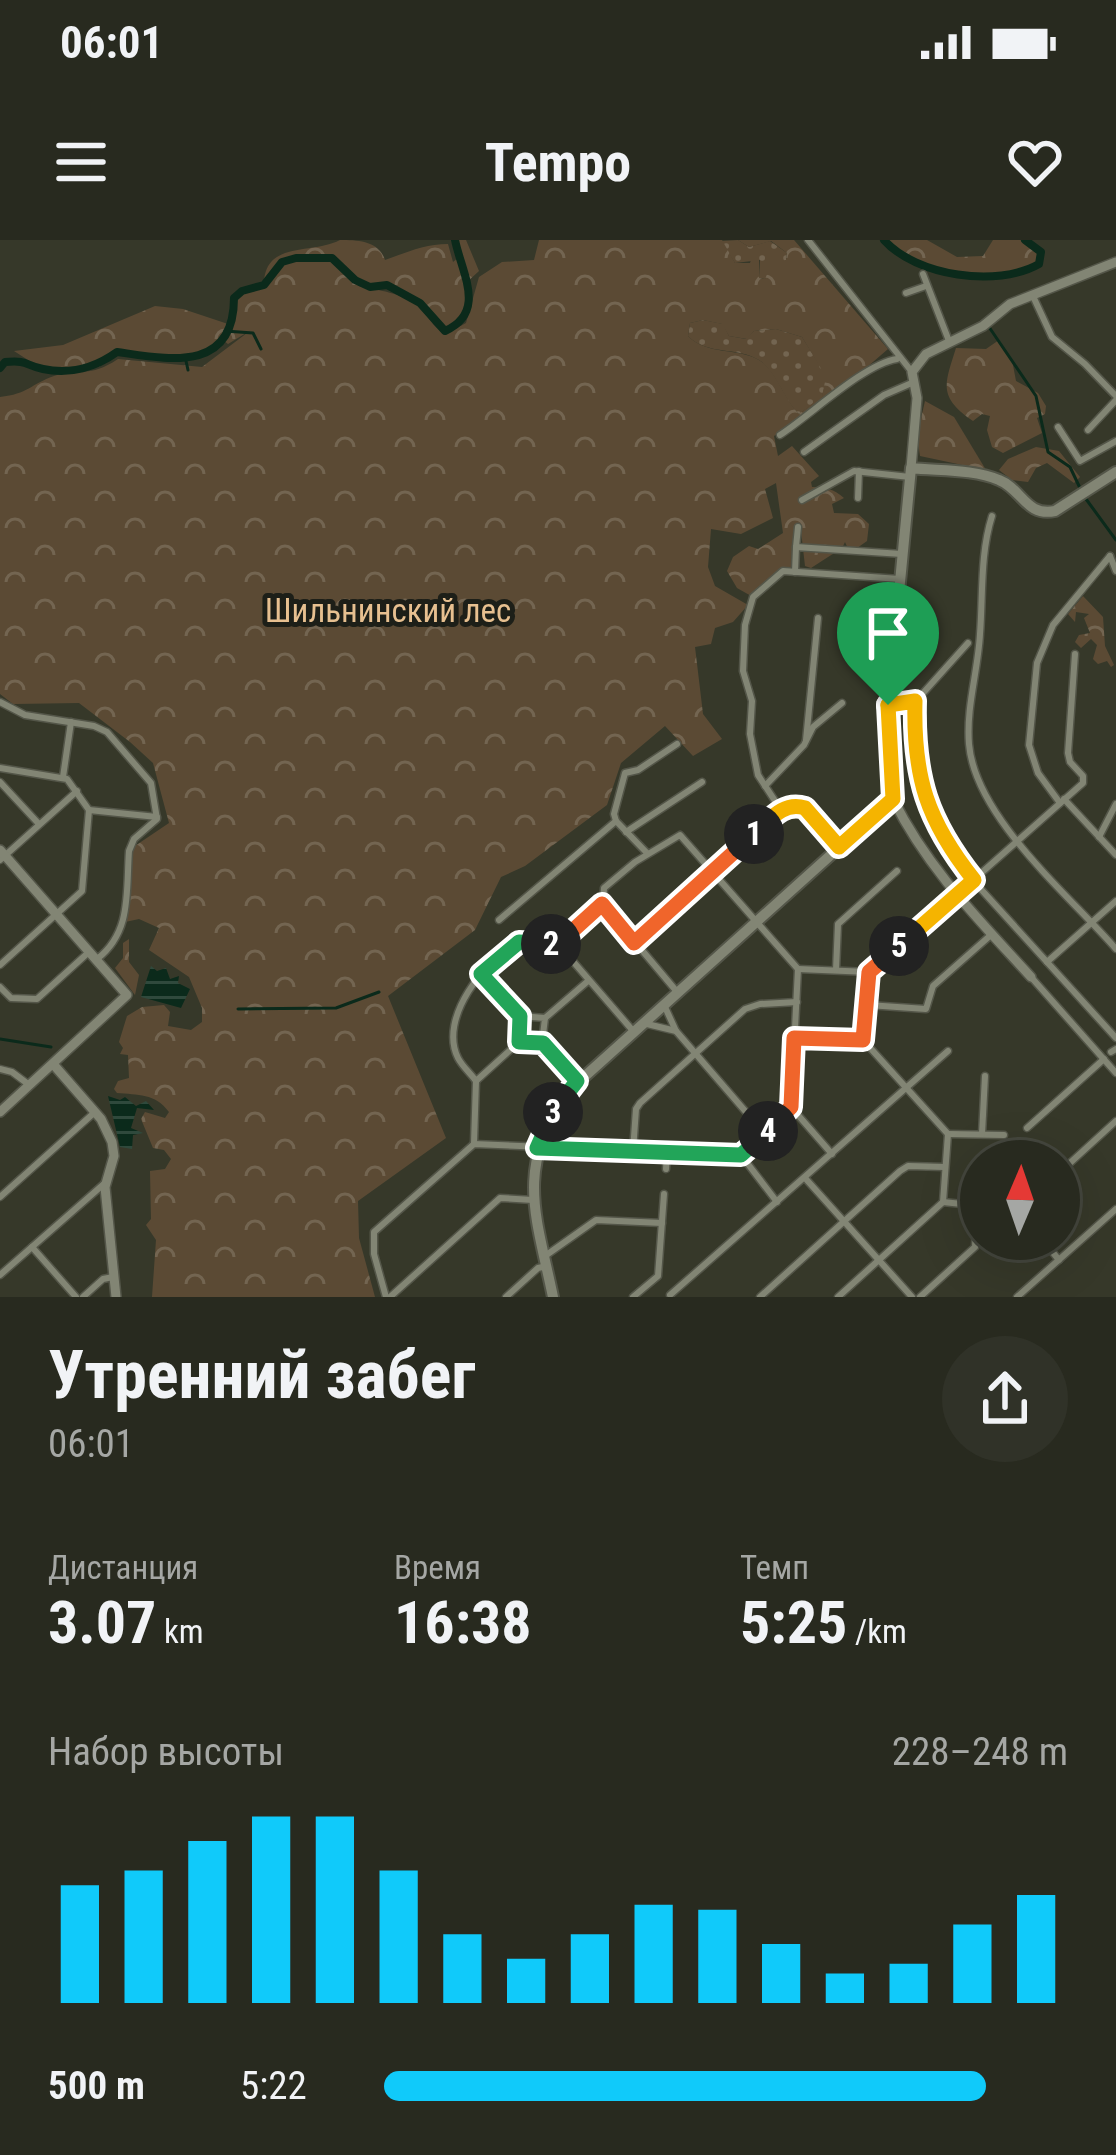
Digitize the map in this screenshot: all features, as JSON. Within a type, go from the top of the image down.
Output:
[{"type":"main road","points":[[553,1297],[533,1200],[537,1148],[555,1110],[577,1081],[893,799],[888,705],[911,473],[1003,481],[1036,512],[1055,511],[1116,472]]},
{"type":"street","points":[[802,500],[848,473],[911,473],[917,398],[913,377],[808,240]]},
{"type":"street","points":[[804,452],[913,377],[918,361],[949,341],[982,326],[1010,304],[1116,262]]},
{"type":"street","points":[[923,274],[949,341]]},
{"type":"street","points":[[906,292],[926,286]]},
{"type":"street","points":[[1032,294],[1052,337],[1116,398],[1088,430]]},
{"type":"street","points":[[781,435],[884,362],[901,361]]},
{"type":"street","points":[[1058,428],[1080,461],[1116,441]]},
{"type":"street","points":[[858,498],[859,471]]},
{"type":"street","points":[[992,516],[986,535],[969,744],[975,777],[985,800],[1116,949]]},
{"type":"street","points":[[795,572],[798,527]]},
{"type":"street","points":[[796,547],[902,554]]},
{"type":"street","points":[[1116,571],[1110,556],[1053,625],[1037,663],[1029,746],[1044,784],[1116,855]]},
{"type":"street","points":[[839,847],[805,808],[778,807],[758,775],[750,734],[752,701],[743,671],[745,625],[753,597],[783,571],[900,579]]},
{"type":"street","points":[[806,740],[818,618]]},
{"type":"street","points":[[888,705],[915,701],[968,643]]},
{"type":"street","points":[[797,969],[869,972],[1084,781],[1068,753],[1075,654]]},
{"type":"street","points":[[915,701],[914,748],[927,806],[943,839],[1116,1038]]},
{"type":"street","points":[[0,702],[25,715],[106,732],[152,783],[157,817]]},
{"type":"street","points":[[765,786],[813,727],[842,703]]},
{"type":"street","points":[[809,717],[813,727]]},
{"type":"street","points":[[63,777],[71,722]]},
{"type":"street","points":[[648,854],[614,814],[626,773],[677,744]]},
{"type":"street","points":[[0,768],[63,777],[89,810],[82,890],[0,965]]},
{"type":"street","points":[[0,782],[39,824]]},
{"type":"street","points":[[626,832],[702,782]]},
{"type":"street","points":[[0,1112],[125,1001],[127,992],[2,855],[77,791]]},
{"type":"street","points":[[893,799],[912,836],[957,895],[1116,1073]]},
{"type":"street","points":[[1100,837],[1116,804]]},
{"type":"street","points":[[634,943],[786,806]]},
{"type":"street","points":[[89,810],[157,817]]},
{"type":"street","points":[[0,987],[10,998],[37,999],[93,955],[115,944],[124,925],[131,845],[157,817]]},
{"type":"street","points":[[500,920],[616,821]]},
{"type":"street","points":[[475,1144],[476,1081],[458,1057],[457,1013],[481,974],[519,942],[558,944],[602,904],[604,888],[680,835],[797,969],[791,1107],[741,1155],[475,1144],[374,1232],[372,1244],[388,1297],[500,1198],[533,1200]]},
{"type":"street","points":[[836,970],[838,924],[897,871]]},
{"type":"street","points":[[1048,962],[1116,901]]},
{"type":"street","points":[[602,904],[678,992]]},
{"type":"street","points":[[868,1005],[926,1010],[934,986],[992,934]]},
{"type":"street","points":[[558,944],[588,981],[639,1028],[676,1031]]},
{"type":"street","points":[[863,1040],[869,972]]},
{"type":"street","points":[[481,974],[520,1016],[545,1018]]},
{"type":"street","points":[[543,1035],[545,1018],[588,981]]},
{"type":"street","points":[[633,1150],[636,1109],[696,1054],[752,1005],[796,1002]]},
{"type":"street","points":[[664,1005],[676,1031],[765,1134]]},
{"type":"street","points":[[519,1042],[520,1016]]},
{"type":"street","points":[[794,1038],[863,1040],[948,1134],[1004,1135]]},
{"type":"street","points":[[476,1081],[519,1042],[543,1043],[577,1081]]},
{"type":"street","points":[[656,1282],[671,1296],[948,1051]]},
{"type":"street","points":[[1027,1128],[1104,1059]]},
{"type":"street","points":[[53,1064],[105,1125],[113,1149],[106,1182],[116,1297]]},
{"type":"street","points":[[0,1070],[12,1072],[29,1086]]},
{"type":"street","points":[[982,1134],[985,1076]]},
{"type":"street","points":[[791,1107],[833,1154]]},
{"type":"street","points":[[0,1197],[95,1112]]},
{"type":"street","points":[[1080,1154],[1116,1121]]},
{"type":"street","points":[[838,1297],[943,1202],[948,1134]]},
{"type":"street","points":[[666,1169],[667,1152]]},
{"type":"street","points":[[741,1155],[777,1202]]},
{"type":"street","points":[[760,1297],[908,1166],[945,1167]]},
{"type":"street","points":[[805,1178],[916,1297],[960,1260]]},
{"type":"street","points":[[0,1275],[106,1182]]},
{"type":"street","points":[[656,1282],[664,1194]]},
{"type":"street","points":[[943,1202],[960,1204]]},
{"type":"street","points":[[1080,1241],[1116,1209]]},
{"type":"street","points":[[506,1297],[596,1220],[662,1223]]},
{"type":"street","points":[[32,1247],[80,1297],[113,1276]]},
{"type":"street","points":[[1017,1297],[1058,1260]]},
{"type":"street","points":[[632,1297],[656,1282]]},
{"type":"green space","name":"Шильнинский лес","points":[[340,240],[367,243],[385,260],[448,244],[453,262],[458,258],[455,240],[466,240],[479,271],[467,282],[463,317],[445,331],[420,303],[387,285],[370,287],[356,281],[358,286],[412,302],[446,334],[466,323],[479,277],[502,262],[534,260],[539,240],[722,240],[735,263],[750,263],[753,254],[759,255],[759,278],[765,279],[772,263],[786,260],[787,253],[771,241],[749,247],[738,240],[794,240],[888,349],[774,436],[778,456],[792,446],[819,476],[812,487],[829,489],[844,498],[832,504],[834,513],[858,514],[869,524],[867,541],[850,553],[845,542],[811,568],[805,566],[800,522],[795,572],[783,571],[753,597],[737,588],[727,571],[733,557],[749,546],[758,549],[783,533],[776,483],[765,489],[773,518],[741,534],[711,529],[708,567],[715,586],[748,605],[733,622],[715,628],[711,644],[695,647],[703,714],[722,739],[693,756],[665,726],[621,763],[607,805],[525,866],[501,877],[475,930],[388,996],[446,1138],[358,1201],[359,1238],[375,1297],[152,1297],[156,1240],[146,1225],[151,1219],[150,1171],[165,1169],[171,1159],[164,1150],[153,1148],[141,1119],[145,1112],[165,1118],[169,1112],[152,1098],[114,1089],[118,1081],[129,1078],[128,1055],[120,1054],[119,1042],[127,1016],[142,1007],[164,1005],[170,1012],[168,1026],[191,1030],[202,1022],[202,1008],[189,977],[149,950],[159,928],[139,919],[125,922],[129,850],[169,823],[153,763],[79,703],[13,704],[0,694],[0,397],[54,376],[99,369],[118,359],[202,367],[251,330],[228,344],[222,339],[199,355],[160,359],[117,352],[99,367],[42,369],[14,351],[63,345],[155,306],[183,309],[228,324],[241,294],[264,285],[272,261],[292,251]],"holes":[[[690,323],[722,324],[729,336],[747,339],[754,331],[776,329],[802,337],[826,377],[822,396],[799,414],[759,360],[704,346],[688,336]]]},
{"type":"green space","points":[[738,240],[749,247],[770,241],[787,253],[786,260],[765,279],[759,278],[760,260],[735,263],[721,241]]},
{"type":"green space","points":[[884,240],[927,240],[957,257],[983,256],[993,240],[1025,240],[1043,257],[1029,269],[1009,276],[963,275],[916,261]]},
{"type":"green space","points":[[690,323],[723,324],[729,336],[746,339],[754,331],[776,329],[802,337],[827,377],[822,397],[799,414],[759,360],[704,346],[688,336]]},
{"type":"green space","points":[[999,340],[1012,360],[1016,381],[1038,393],[1046,406],[1045,414],[1037,418],[1042,433],[1003,453],[992,447],[987,430],[990,416],[982,414],[973,421],[954,404],[947,389],[956,348],[986,349]]},
{"type":"green space","points":[[925,401],[954,417],[986,470],[920,456],[917,436]]},
{"type":"green space","points":[[1036,447],[1059,451],[1080,477],[1074,483],[1047,463],[1036,468],[1028,482],[1012,480],[999,470],[1008,459]]},
{"type":"green space","points":[[1083,596],[1103,617],[1111,667],[1107,661],[1098,664],[1093,659],[1097,645],[1091,639],[1081,648],[1075,642],[1079,635],[1090,633],[1084,618],[1089,614],[1076,612],[1075,622],[1068,614]]},
{"type":"green space","points":[[129,939],[129,962],[139,975],[135,995],[115,968],[123,958],[123,943]]},
{"type":"shaded area","points":[[151,966],[157,971],[166,968],[170,979],[179,976],[178,983],[190,989],[181,1008],[141,997]]},
{"type":"shaded area","points":[[108,1096],[125,1097],[136,1106],[146,1101],[154,1110],[137,1108],[131,1128],[143,1133],[133,1135],[132,1149],[120,1147]]},
{"type":"waterway","points":[[0,368],[5,362],[18,362],[53,371],[73,370],[117,352],[194,356],[223,339],[234,298],[264,285],[282,262],[296,258],[332,258],[355,280],[370,287],[387,285],[420,303],[445,331],[458,323],[468,303],[455,240]]},
{"type":"waterway","points":[[884,240],[936,270],[980,276],[1039,264],[1041,252],[1025,240]]},
{"type":"waterway","points":[[989,327],[1036,396],[1048,452],[1070,467],[1080,488]]},
{"type":"waterway","points":[[225,331],[253,333],[261,349]]},
{"type":"waterway","points":[[186,361],[188,370]]},
{"type":"waterway","points":[[1086,499],[1116,540]]},
{"type":"waterway","points":[[238,1009],[336,1008],[379,992]]},
{"type":"waterway","points":[[0,1039],[51,1047]]},
{"type":"route","points":[[915,701],[914,748],[927,806],[943,839],[974,880],[869,972],[863,1040],[794,1038],[791,1107],[741,1155],[537,1148],[555,1110],[577,1081],[543,1043],[519,1042],[520,1016],[481,974],[519,942],[558,944],[602,904],[634,943],[786,806],[805,808],[839,847],[893,799],[888,705],[915,701]]}]
